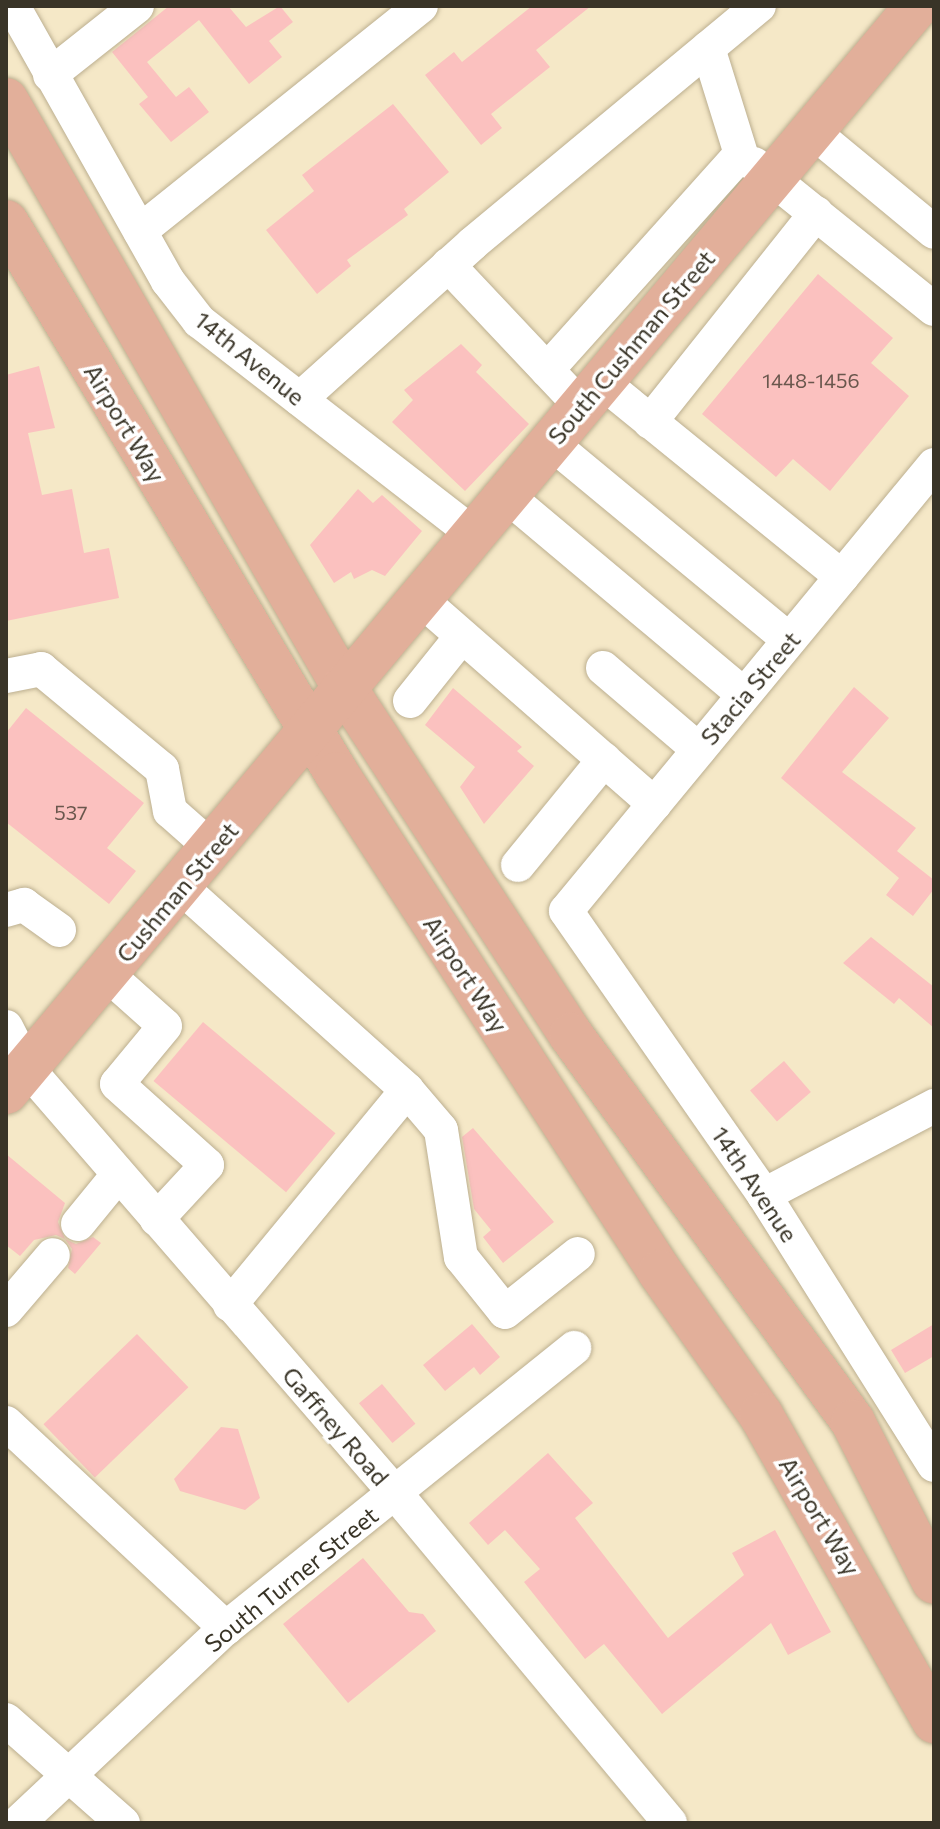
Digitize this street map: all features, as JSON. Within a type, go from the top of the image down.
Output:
[{"type":"main road","name":"South Cushman Street","points":[[344,687],[592,394],[757,166],[812,131],[917,6]]},
{"type":"main road","points":[[6,100],[344,687],[571,1035],[853,1422],[934,1582]]},
{"type":"main road","name":"Airport Way","points":[[6,222],[309,731],[651,1259],[761,1415],[934,1721]]},
{"type":"main road","name":"Cushman Street","points":[[17,1080],[213,849],[344,687]]},
{"type":"street","name":"14th Avenue","points":[[13,6],[168,281],[199,321],[475,535]]},
{"type":"street","points":[[50,75],[137,6]]},
{"type":"street","points":[[140,231],[421,6]]},
{"type":"street","points":[[300,399],[448,265],[759,6]]},
{"type":"street","points":[[708,48],[757,166],[934,309]]},
{"type":"street","points":[[812,131],[934,232]]},
{"type":"street","points":[[547,370],[757,166]]},
{"type":"street","points":[[650,422],[816,213]]},
{"type":"street","points":[[448,265],[547,370],[650,422],[842,577]]},
{"type":"street","points":[[551,443],[789,640]]},
{"type":"street","name":"Stacia Street","points":[[566,911],[934,465]]},
{"type":"street","points":[[507,496],[744,695]]},
{"type":"street","points":[[419,598],[654,804]]},
{"type":"street","points":[[410,701],[462,636]]},
{"type":"street","points":[[603,668],[699,750]]},
{"type":"street","points":[[6,676],[41,669],[162,769],[170,811],[213,849]]},
{"type":"street","points":[[518,865],[604,760]]},
{"type":"street","points":[[181,887],[407,1090],[441,1130],[461,1257],[505,1312],[578,1254]]},
{"type":"street","points":[[6,910],[24,905],[59,930]]},
{"type":"street","name":"14th Avenue","points":[[566,911],[764,1195],[934,1465]]},
{"type":"street","points":[[108,975],[165,1026],[117,1084],[207,1165],[157,1219]]},
{"type":"street","name":"Gaffney Road","points":[[6,1027],[17,1080],[118,1175],[157,1219],[396,1494],[670,1823]]},
{"type":"street","points":[[230,1305],[407,1090]]},
{"type":"street","points":[[764,1195],[934,1106]]},
{"type":"street","points":[[78,1224],[118,1175]]},
{"type":"street","points":[[6,1310],[53,1255]]},
{"type":"street","name":"South Turner Street","points":[[18,1823],[226,1628],[574,1348]]},
{"type":"street","points":[[6,1423],[226,1628]]},
{"type":"street","points":[[6,1720],[123,1823]]},
{"type":"building","points":[[169,6],[228,6],[246,27],[280,6],[293,22],[269,41],[282,57],[249,84],[199,20],[147,62],[176,97],[189,87],[209,112],[171,142],[139,104],[148,97],[112,52]]},
{"type":"building","points":[[532,6],[591,6],[536,50],[550,67],[491,114],[502,128],[481,145],[425,75],[454,52],[462,62]]},
{"type":"building","points":[[393,104],[449,172],[404,209],[408,215],[347,260],[351,266],[317,294],[266,230],[314,191],[302,175]]},
{"type":"building","points":[[818,274],[893,338],[871,363],[909,396],[830,491],[793,459],[776,477],[702,414]]},
{"type":"building","points":[[461,344],[482,365],[476,372],[529,424],[465,491],[392,422],[413,400],[404,390]]},
{"type":"building","points":[[39,366],[55,428],[28,433],[42,495],[72,489],[84,553],[109,548],[119,598],[6,621],[6,375]]},
{"type":"building","points":[[358,489],[373,503],[382,495],[422,531],[385,576],[372,570],[354,579],[351,572],[334,583],[310,545]]},
{"type":"building","points":[[854,687],[889,718],[842,772],[916,828],[897,851],[934,880],[934,889],[913,916],[886,895],[899,878],[781,778]]},
{"type":"building","points":[[453,688],[522,747],[517,751],[534,766],[484,824],[460,787],[475,767],[425,725]]},
{"type":"building","points":[[26,708],[144,803],[107,848],[136,871],[109,904],[6,822],[6,733]]},
{"type":"building","points":[[871,937],[934,987],[934,1028],[899,998],[894,1004],[843,963]]},
{"type":"building","points":[[203,1022],[336,1133],[286,1192],[154,1081]]},
{"type":"building","points":[[784,1061],[811,1092],[777,1121],[750,1091]]},
{"type":"building","points":[[473,1128],[554,1222],[503,1263],[483,1237],[491,1230],[474,1209],[462,1137]]},
{"type":"building","points":[[6,1154],[65,1203],[58,1222],[65,1239],[56,1235],[34,1240],[20,1256],[6,1245]]},
{"type":"building","points":[[93,1237],[101,1243],[75,1274],[68,1268],[72,1249],[65,1239],[76,1244]]},
{"type":"building","points":[[472,1324],[500,1357],[480,1375],[474,1367],[445,1391],[423,1365]]},
{"type":"building","points":[[934,1324],[934,1356],[905,1373],[891,1350]]},
{"type":"building","points":[[137,1334],[188,1387],[95,1478],[43,1424]]},
{"type":"building","points":[[382,1384],[415,1424],[392,1443],[359,1403]]},
{"type":"building","points":[[221,1427],[238,1429],[260,1498],[245,1510],[180,1491],[174,1479]]},
{"type":"building","points":[[548,1453],[593,1503],[575,1518],[668,1638],[744,1575],[732,1553],[775,1530],[831,1632],[788,1655],[771,1623],[662,1714],[604,1644],[585,1659],[524,1582],[540,1569],[505,1530],[488,1545],[469,1523]]},
{"type":"building","points":[[363,1558],[409,1612],[423,1614],[436,1631],[348,1703],[283,1624]]}]
